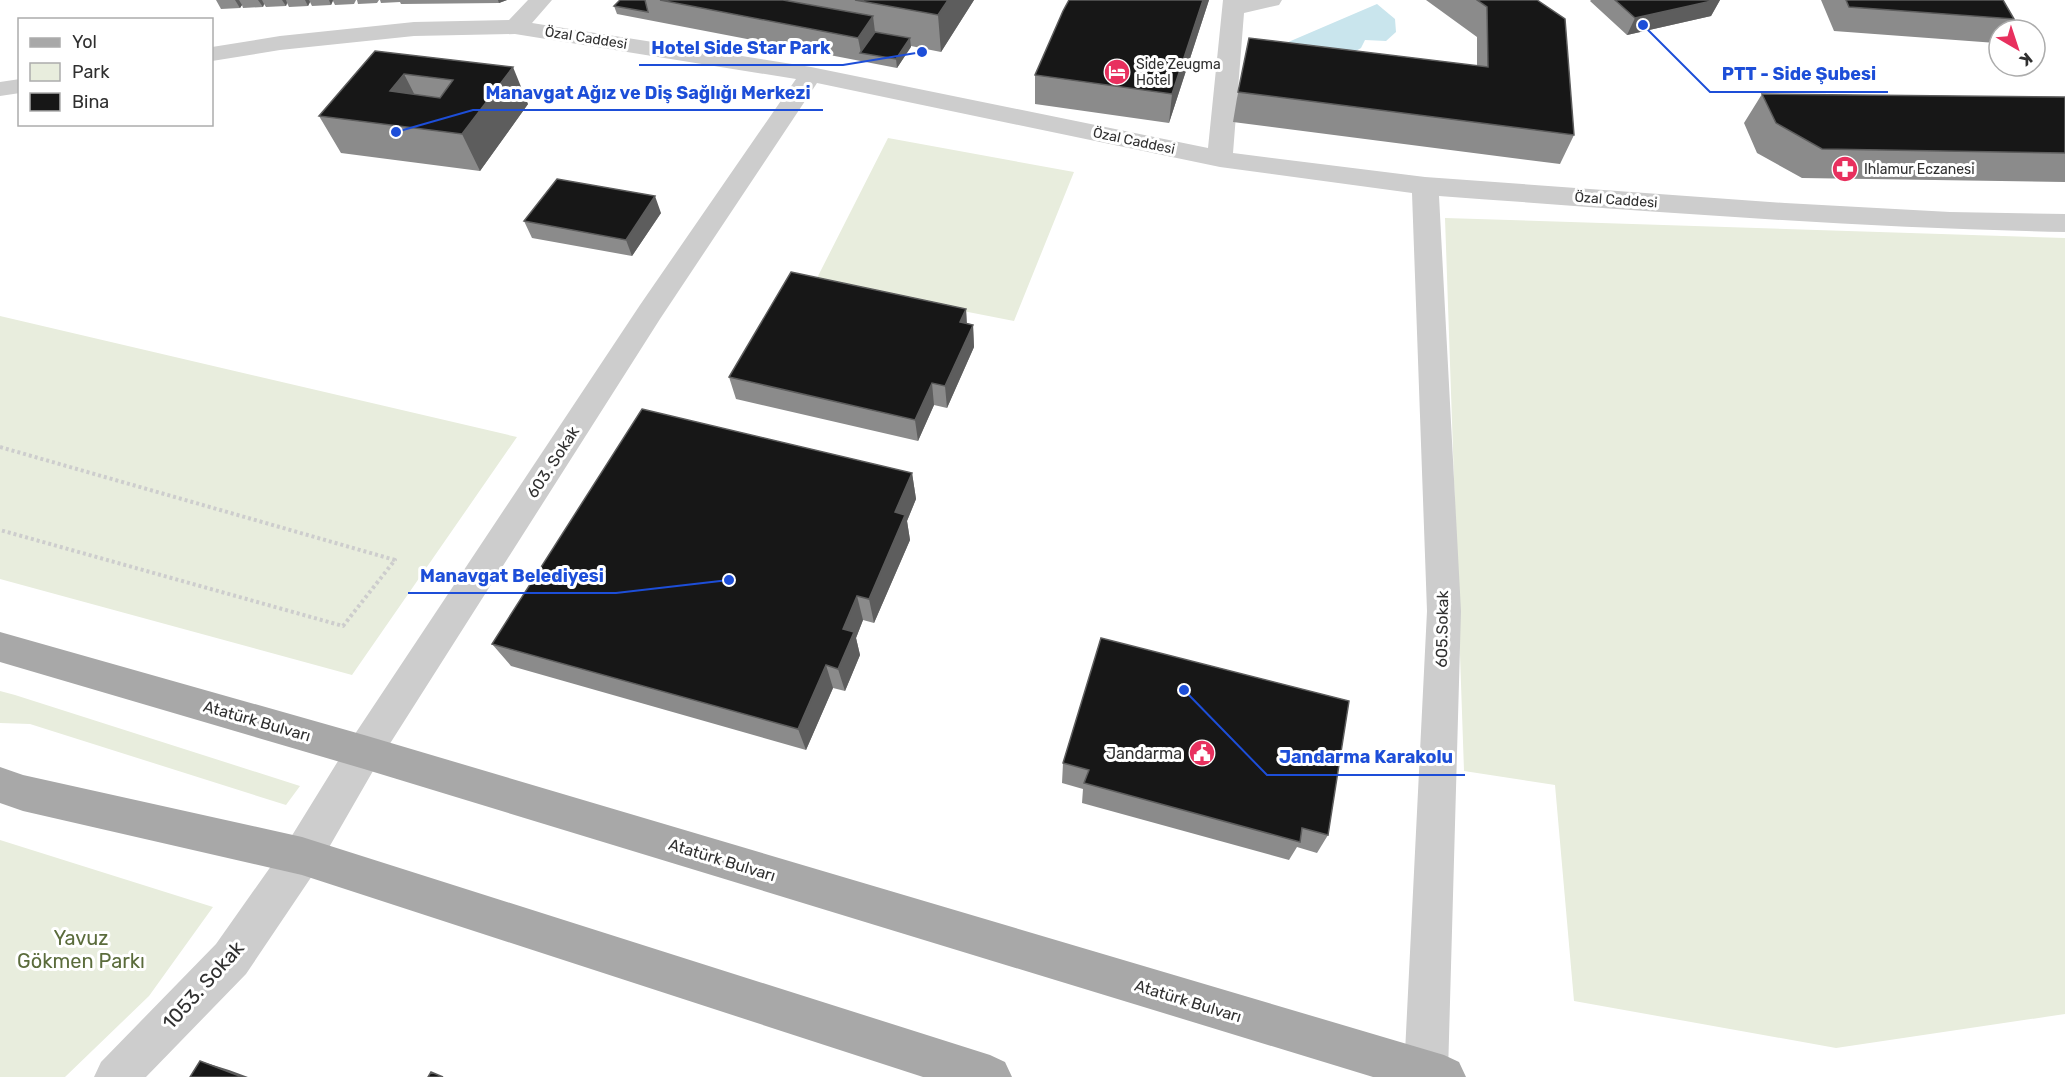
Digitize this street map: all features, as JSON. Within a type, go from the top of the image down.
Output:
[{"type":"main road","name":"Atatürk Bulvarı","points":[[0,647],[364,752],[1435,1075]]},
{"type":"main road","points":[[0,785],[23,793],[302,856],[990,1077]]},
{"type":"street","points":[[515,27],[541,0]]},
{"type":"street","points":[[1220,159],[1234,4],[1271,0]]},
{"type":"street","name":"Özal Caddesi","points":[[213,54],[280,43],[414,29],[515,27],[811,74],[1220,159],[1425,186],[1785,212],[1950,221],[2065,223]]},
{"type":"street","name":"603. Sokak","points":[[302,856],[364,752],[650,312],[811,74]]},
{"type":"street","points":[[0,89],[18,86]]},
{"type":"street","name":"605.Sokak","points":[[1425,186],[1444,611],[1435,1075]]},
{"type":"street","name":"1053. Sokak","points":[[116,1077],[231,959],[302,856]]},
{"type":"path","points":[[0,447],[395,560],[344,626],[0,530]]},
{"type":"green space","points":[[888,138],[1074,172],[1014,321],[815,282]]},
{"type":"green space","points":[[1445,218],[2065,238],[2065,1014],[1836,1048],[1574,1001],[1555,785],[1464,771]]},
{"type":"green space","points":[[0,316],[517,437],[352,675],[0,579]]},
{"type":"green space","points":[[0,691],[300,786],[286,805],[30,724],[0,723]]},
{"type":"green space","name":"Yavuz Gökmen Parkı","points":[[0,840],[213,907],[149,996],[65,1077],[0,1077]]},
{"type":"water","points":[[1377,4],[1395,19],[1396,32],[1386,41],[1365,40],[1361,48],[1342,59],[1286,43]]},
{"type":"building","points":[[620,0],[645,0],[648,12],[614,6]]},
{"type":"building","points":[[660,0],[783,0],[873,16],[858,38]]},
{"type":"building","points":[[855,0],[948,0],[938,15]]},
{"type":"building","name":"Side Zeugma Hotel","points":[[1069,0],[1203,0],[1172,94],[1035,75]]},
{"type":"building","points":[[1477,0],[1537,0],[1565,19],[1574,135],[1238,92],[1249,38],[1488,67],[1487,7]]},
{"type":"building","points":[[1615,0],[1716,0],[1635,18]]},
{"type":"building","points":[[1846,0],[2003,0],[2013,18],[2000,18],[1849,7]]},
{"type":"building","points":[[875,32],[910,38],[896,59],[860,53]]},
{"type":"building","points":[[375,51],[513,67],[462,134],[319,116]],"holes":[[[404,74],[453,80],[440,98],[390,91]]]},
{"type":"building","points":[[1762,94],[2065,97],[2065,153],[1822,149],[1776,123]]},
{"type":"building","points":[[557,179],[655,196],[626,240],[524,221]]},
{"type":"building","points":[[791,272],[966,309],[960,322],[973,325],[945,386],[932,383],[915,420],[729,377]]},
{"type":"building","points":[[642,409],[912,473],[895,512],[905,515],[869,599],[857,596],[843,629],[854,632],[838,669],[826,665],[798,729],[492,644]]},
{"type":"building","name":"Jandarma","points":[[1101,638],[1349,701],[1328,835],[1302,828],[1300,842],[1084,783],[1089,770],[1063,763]]},
{"type":"building","points":[[200,1061],[242,1077],[190,1077]]},
{"type":"building","points":[[431,1072],[443,1077],[428,1077]]},
{"type":"place","name":"PTT - Side Şubesi","points":[[1643,25]]},
{"type":"place","name":"Hotel Side Star Park","points":[[922,52]]},
{"type":"place","name":"Side Zeugma Hotel","points":[[1117,72]]},
{"type":"place","name":"Manavgat Ağız ve Diş Sağlığı Merkezi","points":[[396,132]]},
{"type":"place","name":"Ihlamur Eczanesi","points":[[1845,169]]},
{"type":"place","name":"Manavgat Belediyesi","points":[[729,580]]},
{"type":"place","name":"Jandarma Karakolu","points":[[1184,690]]},
{"type":"place","name":"Jandarma","points":[[1202,753]]}]
